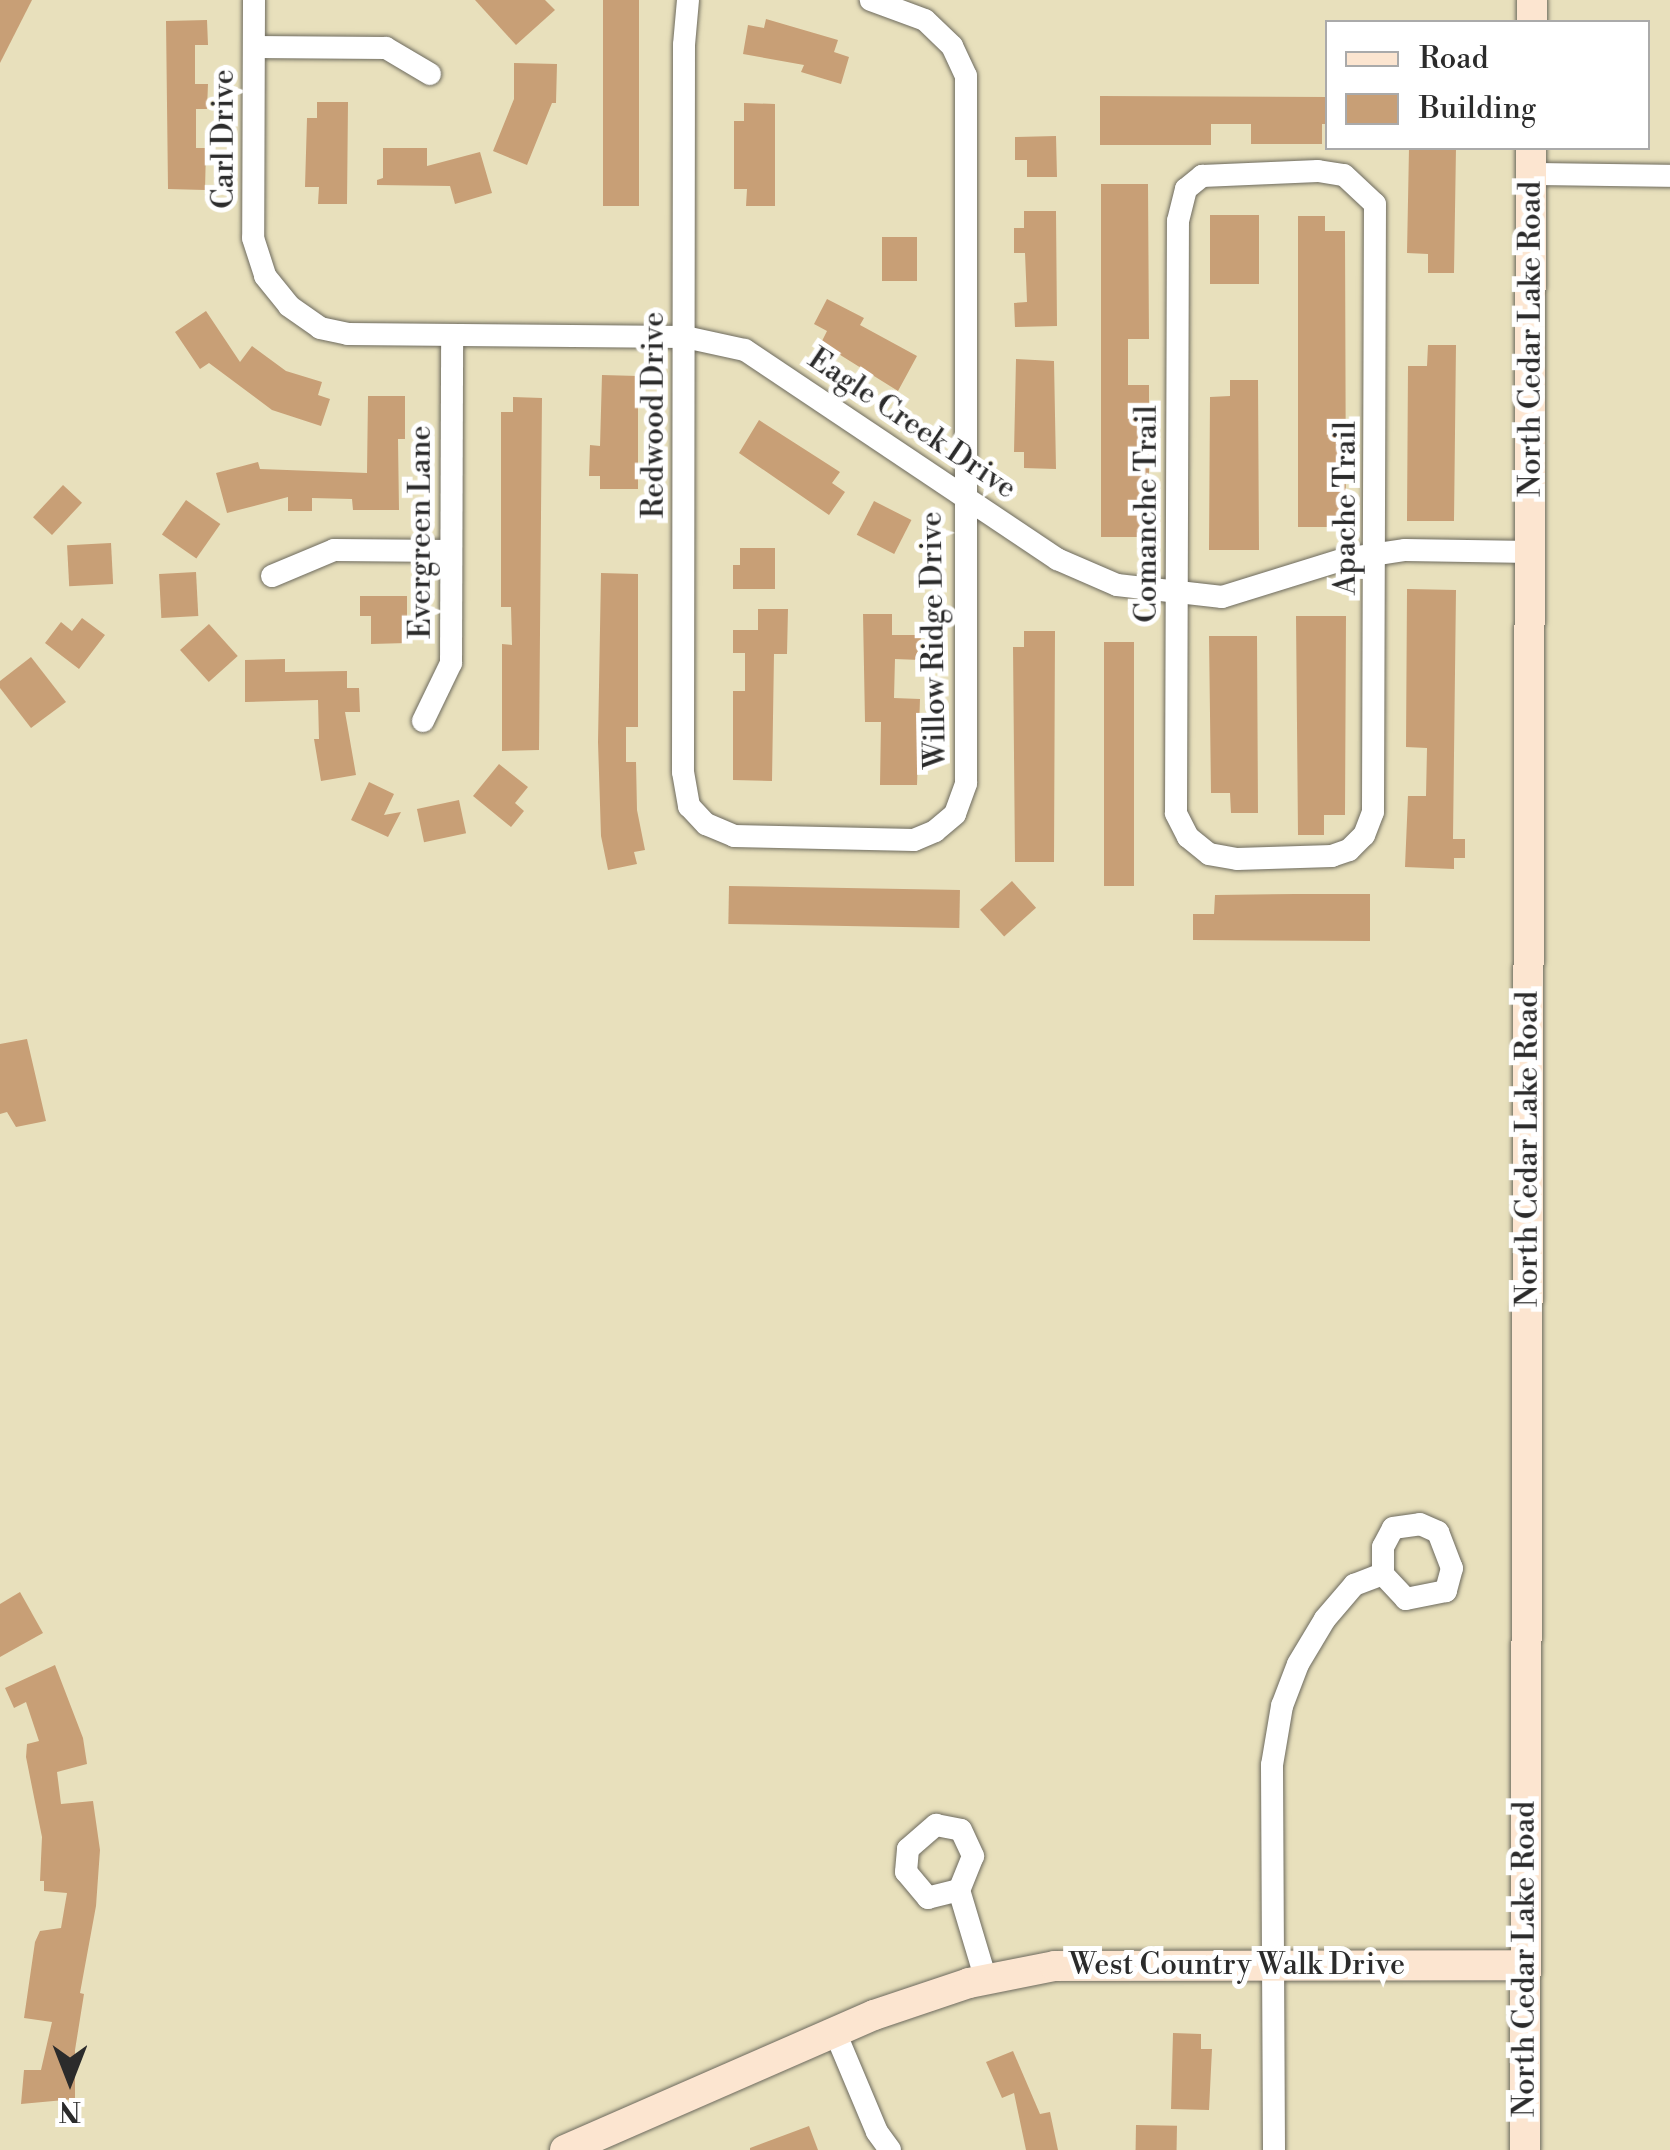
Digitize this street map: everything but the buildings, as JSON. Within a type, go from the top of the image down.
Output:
[{"type":"main road","name":"North Cedar Lake Road","points":[[1525,2150],[1532,160]]},
{"type":"main road","name":"West Country Walk Drive","points":[[565,2150],[874,2015],[986,1980],[1055,1966],[1524,1965]]},
{"type":"street","name":"Carl Drive","points":[[254,0],[254,238],[265,276]]},
{"type":"street","name":"Redwood Drive","points":[[688,0],[684,45],[684,772],[688,806],[706,824],[734,836],[914,840],[935,831]]},
{"type":"street","name":"Willow Ridge Drive","points":[[871,0],[925,20],[952,46],[966,76],[962,495],[966,783],[955,814],[935,831]]},
{"type":"street","points":[[254,48],[386,48],[430,74]]},
{"type":"street","points":[[1532,160],[1670,176]]},
{"type":"street","name":"Apache Trail","points":[[1186,189],[1202,176],[1318,171],[1344,175],[1375,204],[1378,240],[1373,812],[1364,835],[1349,850],[1332,856],[1237,858],[1209,854],[1188,837]]},
{"type":"street","name":"Comanche Trail","points":[[1186,189],[1178,221],[1176,813],[1188,837]]},
{"type":"street","name":"Eagle Creek Drive","points":[[265,276],[289,306],[320,328],[348,334],[685,337],[744,350],[1057,559],[1117,585],[1222,597],[1345,559],[1375,554],[1405,550],[1532,552]]},
{"type":"street","name":"Evergreen Lane","points":[[423,721],[451,663],[452,336]]},
{"type":"street","points":[[272,576],[334,550],[451,551]]},
{"type":"street","points":[[1274,2150],[1272,1765],[1282,1706],[1298,1664],[1325,1620],[1354,1585],[1383,1574]]},
{"type":"street","points":[[959,1890],[986,1980]]},
{"type":"street","points":[[836,2032],[877,2132],[890,2150]]}]
